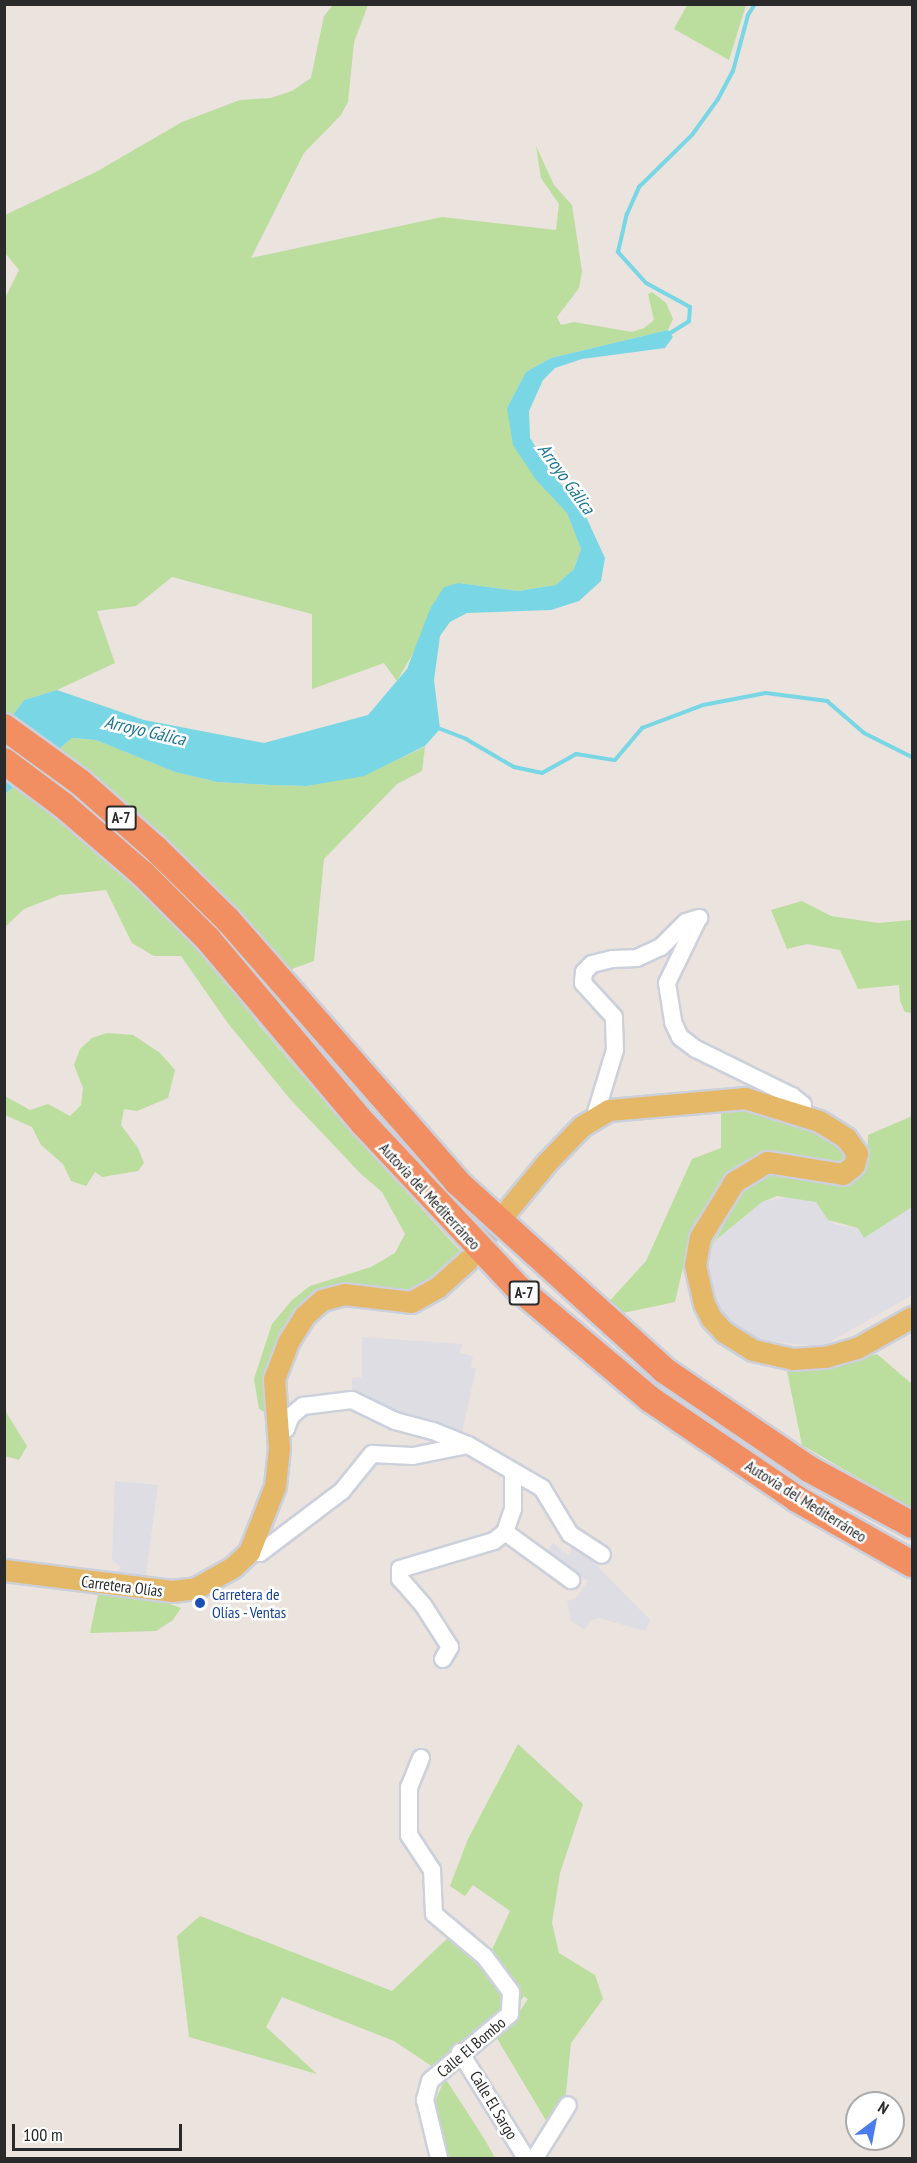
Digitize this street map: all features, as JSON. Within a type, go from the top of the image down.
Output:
[{"type":"highway","name":"Autovía del Mediterráneo","points":[[4,727],[80,782],[228,920],[457,1182],[538,1260],[664,1370],[810,1469],[912,1525]]},
{"type":"highway","name":"Autovía del Mediterráneo","points":[[4,761],[63,804],[135,866],[208,939],[437,1206],[517,1287],[650,1399],[797,1499],[912,1564]]},
{"type":"main road","points":[[506,1212],[547,1162],[594,1119],[609,1110],[678,1106],[718,1098],[745,1098],[800,1114],[846,1138],[857,1153],[854,1165],[843,1174],[767,1162],[734,1182],[700,1237],[695,1265],[704,1304],[711,1318],[737,1341],[753,1350],[793,1359],[825,1357],[857,1348],[912,1317]]},
{"type":"main road","points":[[249,1552],[275,1486],[278,1430],[274,1379],[288,1342],[304,1316],[321,1300],[344,1294],[411,1302],[438,1287],[468,1260]]},
{"type":"main road","name":"Carretera Olías","points":[[4,1570],[172,1591],[196,1588],[233,1567],[249,1552]]},
{"type":"street","points":[[594,1119],[615,1050],[614,1017],[584,983],[584,972],[592,964],[612,959],[637,958],[661,947],[686,922],[699,918],[687,934],[667,983],[673,1022],[680,1037],[696,1049],[792,1096],[803,1105],[800,1114]]},
{"type":"street","points":[[278,1430],[286,1429],[291,1416],[303,1406],[352,1400],[395,1421],[468,1445],[542,1488],[570,1534],[602,1555]]},
{"type":"street","points":[[249,1552],[260,1553],[342,1491],[372,1454],[413,1456],[468,1445]]},
{"type":"street","points":[[443,1659],[450,1647],[423,1605],[400,1579],[400,1569],[494,1540],[505,1532],[513,1509],[513,1473]]},
{"type":"street","points":[[505,1532],[571,1580]]},
{"type":"street","name":"Calle El Bombo","points":[[421,1758],[409,1788],[409,1835],[432,1870],[434,1914],[485,1957],[511,1992],[510,2014],[437,2072],[425,2100],[439,2158]]},
{"type":"street","name":"Calle El Sargo","points":[[460,2052],[526,2158]]},
{"type":"street","points":[[535,2158],[568,2105]]},
{"type":"shaded area","points":[[794,1195],[822,1205],[828,1220],[837,1225],[858,1228],[912,1206],[912,1295],[821,1347],[759,1340],[729,1320],[717,1303],[710,1282],[709,1251],[717,1239],[762,1202]]},
{"type":"shaded area","points":[[362,1337],[462,1344],[460,1353],[473,1356],[471,1367],[476,1369],[462,1434],[381,1414],[383,1404],[352,1395],[352,1378],[362,1377]]},
{"type":"shaded area","points":[[115,1481],[158,1485],[145,1582],[114,1575],[121,1567],[112,1560]]},
{"type":"shaded area","points":[[553,1543],[568,1555],[575,1543],[650,1620],[645,1631],[599,1618],[591,1620],[584,1630],[571,1621],[567,1601],[575,1599],[588,1581],[546,1554]]},
{"type":"green space","points":[[333,5],[368,5],[354,42],[348,102],[341,115],[304,153],[251,258],[442,217],[556,230],[559,204],[541,178],[536,146],[554,185],[572,205],[582,271],[579,288],[557,317],[561,325],[574,322],[632,332],[644,328],[654,320],[648,294],[652,292],[666,303],[673,319],[668,330],[551,358],[526,372],[507,408],[539,483],[567,513],[581,549],[574,569],[556,585],[518,591],[459,583],[430,609],[423,636],[397,681],[384,663],[312,689],[312,614],[172,577],[136,606],[97,611],[115,663],[57,690],[24,700],[5,726],[4,300],[19,270],[5,253],[5,215],[96,172],[182,122],[240,100],[271,98],[292,91],[311,78],[324,16]]},
{"type":"green space","points":[[687,5],[746,5],[729,60],[674,29]]},
{"type":"green space","points":[[72,738],[96,740],[175,772],[217,782],[307,786],[364,775],[425,747],[422,771],[397,784],[324,859],[314,961],[289,970],[236,913],[200,947],[259,1025],[341,1121],[475,1267],[469,1273],[454,1260],[440,1275],[408,1294],[309,1300],[268,1414],[259,1409],[254,1379],[272,1324],[292,1300],[310,1286],[371,1267],[395,1253],[405,1234],[382,1192],[361,1174],[290,1099],[227,1022],[181,956],[154,956],[132,943],[106,890],[60,895],[24,909],[5,927],[5,794]]},
{"type":"green space","points":[[802,901],[831,916],[878,923],[912,920],[912,1013],[905,1012],[900,1001],[899,985],[858,989],[840,950],[807,944],[787,949],[771,910]]},
{"type":"green space","points":[[107,1033],[133,1035],[160,1053],[175,1070],[168,1098],[137,1111],[124,1109],[121,1125],[138,1148],[144,1163],[138,1171],[102,1177],[95,1172],[86,1186],[71,1181],[63,1164],[41,1145],[32,1127],[5,1115],[5,1096],[30,1110],[48,1104],[70,1116],[81,1105],[83,1088],[74,1065],[80,1049],[92,1038]]},
{"type":"green space","points":[[746,1106],[789,1119],[846,1145],[845,1165],[760,1159],[688,1246],[675,1302],[618,1314],[606,1305],[646,1261],[692,1159],[721,1148],[721,1110]]},
{"type":"green space","points":[[912,1116],[912,1207],[864,1238],[858,1228],[828,1220],[816,1202],[777,1196],[762,1202],[717,1239],[709,1251],[748,1183],[771,1169],[838,1183],[857,1180],[867,1166],[868,1135]]},
{"type":"green space","points":[[877,1354],[912,1384],[912,1509],[802,1445],[786,1366],[824,1369]]},
{"type":"green space","points":[[4,1409],[27,1446],[19,1460],[5,1456]]},
{"type":"green space","points":[[99,1590],[156,1599],[181,1608],[173,1620],[156,1631],[90,1633]]},
{"type":"green space","points":[[518,1744],[583,1804],[560,1873],[552,1923],[559,1953],[595,1975],[603,1999],[571,2043],[565,2103],[551,2129],[495,2035],[510,2026],[528,1999],[524,1996],[520,2002],[515,1987],[489,1956],[510,1911],[473,1885],[465,1896],[450,1886],[468,1839]]},
{"type":"green space","points":[[200,1916],[392,1991],[453,1933],[485,1964],[507,1995],[500,2013],[433,2067],[394,2041],[282,1997],[266,2027],[317,2074],[189,2037],[177,1936]]},
{"type":"green space","points":[[445,2078],[495,2158],[451,2158],[447,2153],[437,2132],[434,2104]]},
{"type":"water","points":[[668,330],[673,337],[665,348],[582,359],[555,368],[543,380],[529,411],[530,438],[557,480],[581,506],[605,558],[601,581],[579,601],[551,610],[467,613],[450,622],[440,636],[434,680],[440,729],[425,746],[364,776],[307,786],[217,782],[175,772],[96,740],[72,738],[5,794],[5,726],[24,700],[57,690],[144,720],[264,743],[368,715],[407,669],[430,609],[444,587],[459,583],[518,591],[556,585],[574,569],[581,549],[567,513],[537,481],[513,445],[507,408],[526,372],[551,358]]},
{"type":"waterway","name":"Arroyo Gálica","points":[[667,335],[689,321],[690,307],[646,283],[618,252],[627,214],[639,187],[692,135],[718,99],[733,71],[748,15],[755,4]]},
{"type":"waterway","points":[[438,728],[466,739],[514,767],[542,773],[576,754],[615,760],[642,728],[703,705],[766,693],[827,701],[864,733],[912,757]]},
{"type":"tunnel","points":[[469,1259],[506,1212]]},
{"type":"place","name":"Carretera de Olías - Ventas","points":[[200,1603]]}]
